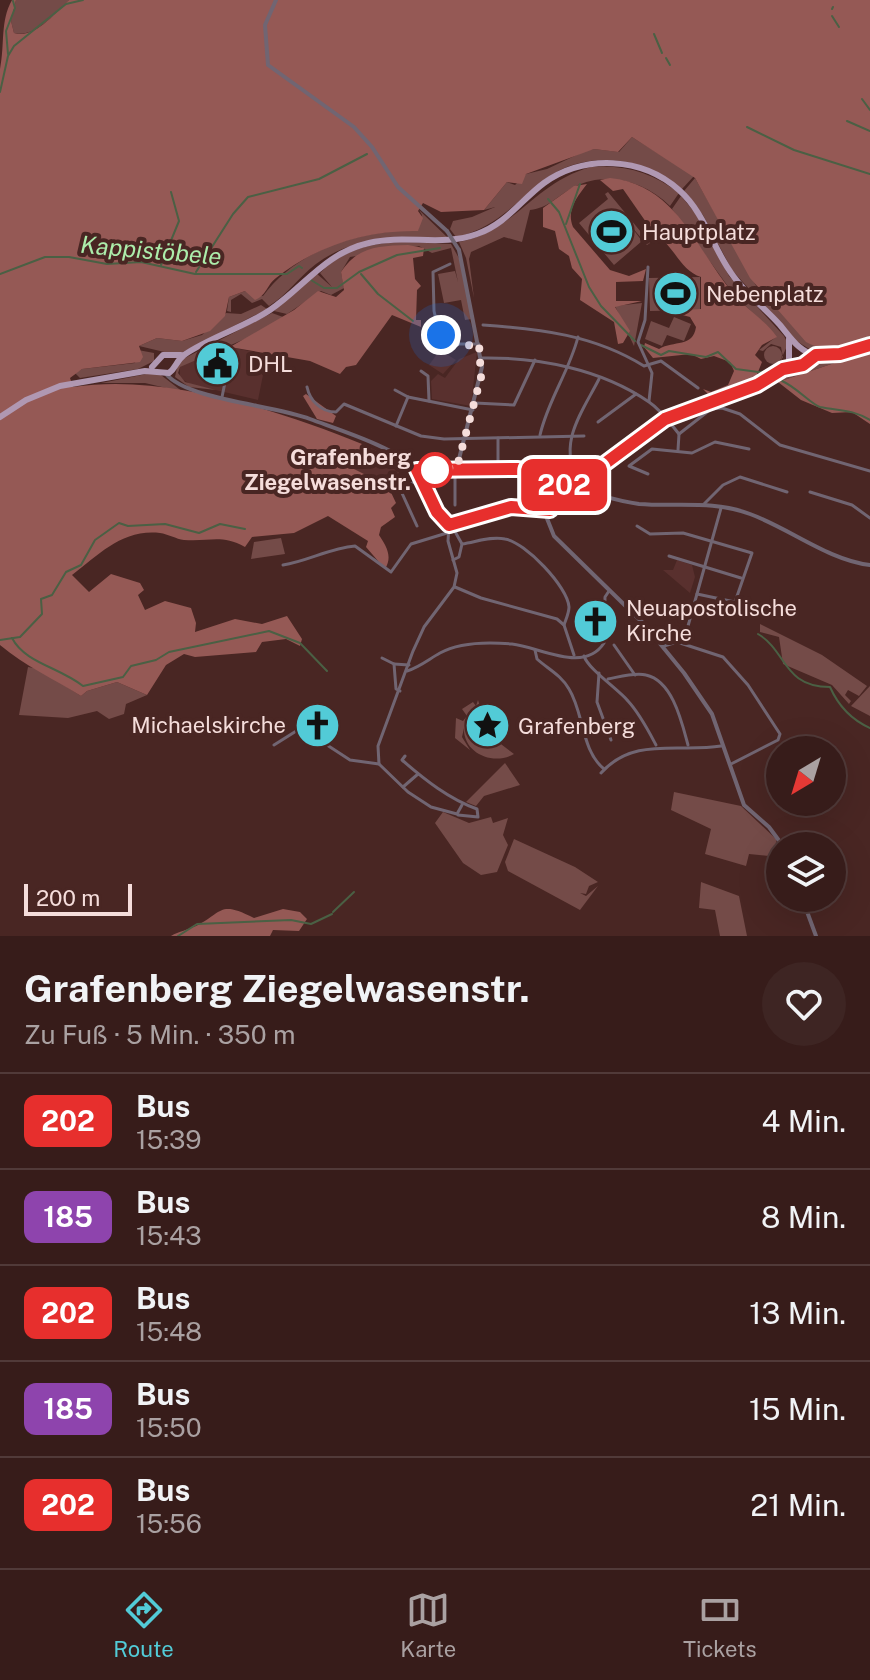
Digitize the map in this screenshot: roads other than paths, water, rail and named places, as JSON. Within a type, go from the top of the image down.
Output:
[{"type":"main road","points":[[157,368],[161,356],[173,360],[185,355],[275,307],[315,269],[341,252],[378,241],[443,241],[478,234],[499,223],[554,177],[582,166],[608,163],[649,171],[681,192],[700,215],[734,277],[807,356]]},
{"type":"main road","points":[[788,336],[792,363],[803,365],[807,356]]},
{"type":"main road","points":[[807,356],[840,354],[870,345]]},
{"type":"main road","points":[[790,351],[799,347]]},
{"type":"main road","points":[[0,417],[26,400],[60,386],[157,368],[169,372],[173,360]]},
{"type":"street","points":[[276,0],[265,25],[268,65],[354,127],[372,147],[404,194],[447,231],[459,250],[481,358],[475,403],[455,469],[455,505]]},
{"type":"street","points":[[450,264],[433,272],[434,311],[439,332],[457,344],[479,344]]},
{"type":"street","points":[[648,267],[645,320],[638,342],[652,373],[649,401]]},
{"type":"street","points":[[483,325],[578,337],[649,366],[661,361],[698,388]]},
{"type":"street","points":[[540,435],[544,415],[570,368],[578,337]]},
{"type":"street","points":[[222,397],[231,353]]},
{"type":"street","points":[[481,358],[535,360],[570,368],[636,394],[649,401],[679,434],[678,451]]},
{"type":"street","points":[[475,403],[514,405],[535,360]]},
{"type":"street","points":[[283,565],[307,562],[328,551],[355,546],[391,572],[411,544],[448,529],[511,507],[544,511],[554,507],[572,488],[665,419],[757,385],[792,363]]},
{"type":"street","points":[[421,371],[428,376],[429,401]]},
{"type":"street","points":[[169,372],[174,381],[186,389],[309,418],[400,457],[417,470],[448,529],[457,573],[454,587],[424,627],[376,753],[368,761]]},
{"type":"street","points":[[580,482],[572,467],[571,436],[579,411],[599,379]]},
{"type":"street","points":[[307,387],[309,395],[325,410],[336,412],[344,404],[421,436],[465,439],[584,436]]},
{"type":"street","points":[[395,390],[408,397],[473,410]]},
{"type":"street","points":[[598,422],[636,394]]},
{"type":"street","points":[[396,426],[408,397]]},
{"type":"street","points":[[679,434],[711,409],[722,408],[740,414],[780,445],[870,471]]},
{"type":"street","points":[[498,438],[498,468]]},
{"type":"street","points":[[648,474],[629,466],[652,449],[692,453],[715,442],[749,449]]},
{"type":"street","points":[[417,470],[498,468],[535,473],[607,499],[638,504],[721,507],[749,513],[850,560],[870,565]]},
{"type":"street","points":[[704,504],[723,485],[740,477],[787,492]]},
{"type":"street","points":[[417,526],[401,491],[420,478]]},
{"type":"street","points":[[810,492],[852,505],[870,518]]},
{"type":"street","points":[[677,642],[688,626],[721,507]]},
{"type":"street","points":[[544,511],[551,532],[664,646],[712,714],[745,809],[773,832]]},
{"type":"street","points":[[637,526],[650,534],[683,533],[752,553],[735,602],[697,594]]},
{"type":"street","points":[[448,529],[453,528],[462,544],[459,557],[453,560]]},
{"type":"street","points":[[462,544],[491,538],[507,539],[545,565],[567,600],[569,609],[564,625],[574,655]]},
{"type":"street","points":[[669,556],[741,578]]},
{"type":"street","points":[[454,587],[481,598],[549,615],[564,625]]},
{"type":"street","points":[[407,671],[440,653],[465,645],[513,644],[552,657],[584,656],[604,643],[605,597],[609,591]]},
{"type":"street","points":[[664,646],[677,642],[723,657],[748,685],[780,734],[778,740],[731,764]]},
{"type":"street","points":[[614,645],[635,675]]},
{"type":"street","points":[[535,650],[537,659],[571,690],[593,757],[602,771],[622,754],[656,746],[725,746]]},
{"type":"street","points":[[584,656],[631,704],[656,746]]},
{"type":"street","points":[[382,658],[394,664],[409,665]]},
{"type":"street","points":[[394,664],[396,689],[400,691]]},
{"type":"street","points":[[599,673],[597,702],[611,740]]},
{"type":"street","points":[[608,679],[649,675],[663,685],[681,721],[688,746]]},
{"type":"street","points":[[274,745],[301,728],[350,760],[379,764],[403,787],[431,807],[478,817],[477,809],[462,805],[418,774],[402,760],[405,756]]},
{"type":"street","points":[[376,753],[379,764]]},
{"type":"street","points":[[403,787],[418,774]]},
{"type":"street","points":[[457,814],[462,805]]},
{"type":"street","points":[[807,912],[816,936]]},
{"type":"waterway","points":[[0,92],[8,56],[14,46],[66,4],[83,0]]},
{"type":"waterway","points":[[8,54],[6,31],[15,8],[13,1]]},
{"type":"waterway","points":[[832,16],[839,27]]},
{"type":"waterway","points":[[654,34],[662,53]]},
{"type":"waterway","points":[[666,58],[670,65]]},
{"type":"waterway","points":[[862,99],[870,110]]},
{"type":"waterway","points":[[847,121],[870,131]]},
{"type":"waterway","points":[[747,127],[794,150],[870,174]]},
{"type":"waterway","points":[[196,272],[233,214],[248,197],[319,179],[367,154]]},
{"type":"waterway","points":[[566,224],[580,184]]},
{"type":"waterway","points":[[161,265],[179,221],[171,192]]},
{"type":"waterway","points":[[548,199],[559,212],[589,287],[601,306],[635,341]]},
{"type":"waterway","name":"Kappistöbele","points":[[311,280],[324,288],[337,288],[359,272],[397,255],[440,248]]},
{"type":"waterway","name":"Kappistöbele","points":[[0,274],[45,257],[69,257],[107,264],[141,262],[195,274],[287,274],[299,266],[302,268]]},
{"type":"waterway","name":"Kappistöbele","points":[[361,274],[378,294],[413,321]]},
{"type":"waterway","points":[[641,345],[661,355],[669,351],[706,357],[718,352],[736,369],[765,373]]},
{"type":"waterway","points":[[782,381],[817,406],[851,412],[870,420]]},
{"type":"waterway","points":[[0,640],[20,637],[42,614],[41,599],[52,595],[66,572],[81,565],[95,540],[119,523],[128,526],[165,524],[199,533],[220,524],[245,529]]},
{"type":"waterway","points":[[12,638],[25,653],[83,686],[123,677],[131,666],[156,660],[169,652],[269,631],[300,643],[327,671]]},
{"type":"waterway","points":[[758,634],[775,649],[794,675],[803,681],[830,687],[846,711],[870,728]]},
{"type":"waterway","points":[[333,912],[354,892]]},
{"type":"waterway","points":[[178,936],[197,924],[291,920],[311,924],[332,914]]},
{"type":"place","name":"Hauptplatz","points":[[611,232]]},
{"type":"place","name":"Nebenplatz","points":[[675,294]]},
{"type":"place","name":"DHL","points":[[217,364]]},
{"type":"place","name":"Grafenberg Ziegelwasenstr.","points":[[435,470]]},
{"type":"place","name":"Neuapostolische Kirche","points":[[595,621]]},
{"type":"place","name":"Michaelskirche","points":[[317,725]]},
{"type":"place","name":"Grafenberg","points":[[487,726]]}]
